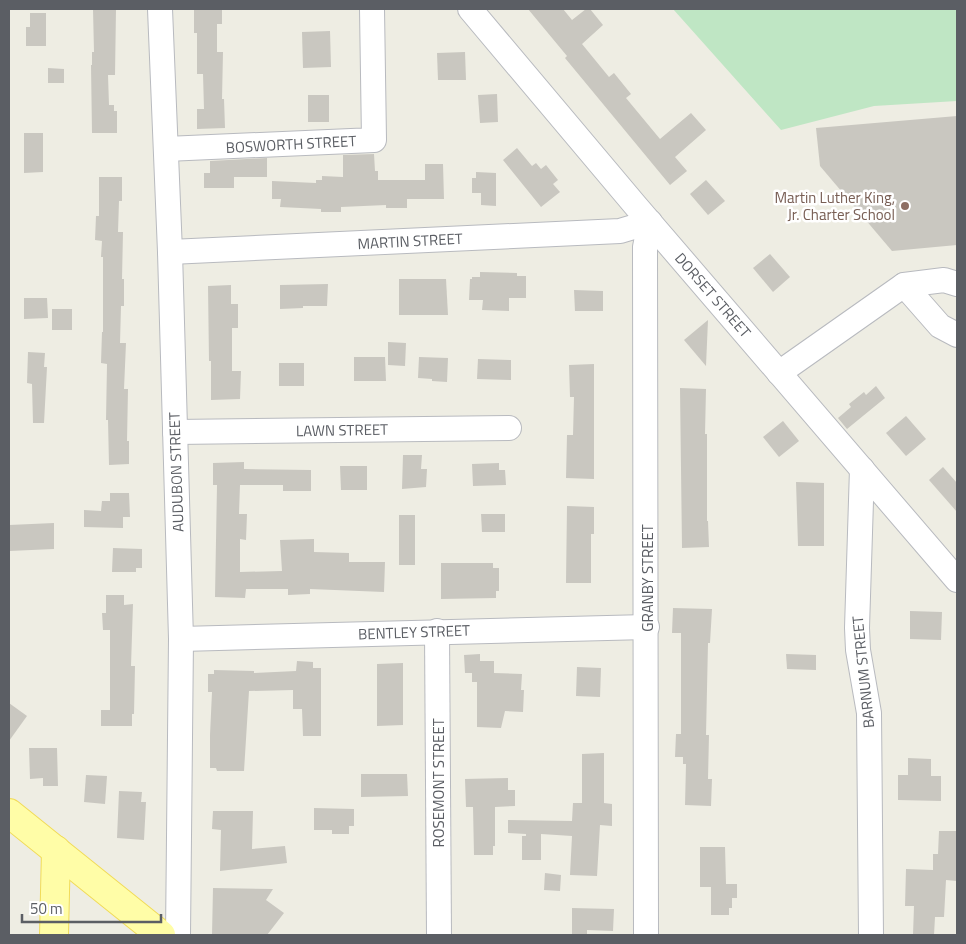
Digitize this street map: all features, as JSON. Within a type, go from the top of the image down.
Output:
[{"type":"main road","points":[[9,813],[161,935]]},
{"type":"main road","points":[[54,935],[56,850]]},
{"type":"street","name":"AUDUBON STREET","points":[[160,9],[170,252],[181,640],[178,935]]},
{"type":"street","name":"BOSWORTH STREET","points":[[166,149],[374,140],[372,9]]},
{"type":"street","name":"DORSET STREET","points":[[470,9],[957,580]]},
{"type":"street","name":"MARTIN STREET","points":[[170,252],[620,231],[650,222]]},
{"type":"street","name":"GRANBY STREET","points":[[646,935],[645,247],[650,222]]},
{"type":"street","points":[[779,373],[904,285],[944,280],[957,284]]},
{"type":"street","points":[[904,285],[940,326],[957,335]]},
{"type":"street","name":"LAWN STREET","points":[[174,432],[509,428]]},
{"type":"street","name":"BARNUM STREET","points":[[862,469],[856,628],[858,650],[870,713],[870,935]]},
{"type":"street","name":"BENTLEY STREET","points":[[181,640],[647,627]]},
{"type":"street","name":"ROSEMONT STREET","points":[[437,632],[438,935]]},
{"type":"green space","points":[[673,9],[957,9],[957,101],[874,106],[781,130]]},
{"type":"building","points":[[93,9],[116,9],[115,75],[108,75],[109,105],[114,105],[114,111],[117,111],[117,133],[92,133],[91,65],[92,52],[94,52]]},
{"type":"building","points":[[528,9],[563,9],[572,20],[586,9],[590,9],[603,25],[582,44],[609,77],[614,73],[631,94],[626,98],[660,139],[691,113],[706,130],[675,157],[687,171],[670,185],[565,58],[567,56]]},
{"type":"building","points":[[194,10],[222,10],[222,24],[217,24],[217,52],[223,52],[222,99],[224,99],[225,128],[197,129],[197,109],[204,109],[203,74],[197,74],[197,33],[194,33]]},
{"type":"building","points":[[30,13],[46,13],[46,46],[26,46],[26,27],[30,27]]},
{"type":"building","points":[[330,31],[331,67],[303,68],[302,32]]},
{"type":"building","points":[[465,52],[466,80],[438,80],[437,53]]},
{"type":"building","points":[[48,68],[64,69],[64,83],[48,83]]},
{"type":"building","points":[[497,94],[498,122],[480,123],[478,95]]},
{"type":"building","points":[[308,95],[329,95],[329,122],[308,122]]},
{"type":"building","name":"Martin Luther King, Jr. Charter School","points":[[957,116],[957,245],[892,251],[820,166],[816,128]]},
{"type":"building","points":[[24,133],[43,133],[43,172],[24,173]]},
{"type":"building","points":[[517,148],[532,166],[536,163],[541,169],[546,165],[558,180],[553,184],[560,192],[541,207],[503,160]]},
{"type":"building","points":[[374,154],[375,171],[378,171],[378,180],[425,180],[425,164],[443,164],[444,199],[407,199],[407,208],[386,208],[386,205],[341,207],[341,212],[321,212],[321,209],[280,207],[281,199],[272,199],[272,181],[316,183],[316,180],[322,180],[322,176],[343,177],[343,155]]},
{"type":"building","points":[[267,158],[267,177],[234,177],[234,188],[204,188],[204,173],[210,173],[210,161]]},
{"type":"building","points":[[476,172],[496,173],[496,206],[481,205],[481,193],[472,193],[472,178],[476,178]]},
{"type":"building","points":[[99,177],[122,177],[122,201],[119,201],[118,232],[123,232],[122,279],[124,279],[124,306],[121,306],[120,343],[126,343],[124,389],[128,389],[127,441],[129,441],[129,464],[109,465],[108,420],[106,420],[107,364],[101,363],[103,257],[101,257],[102,241],[95,240],[96,216],[99,216]]},
{"type":"building","points":[[706,180],[725,201],[708,215],[690,194]]},
{"type":"building","points":[[770,254],[790,277],[773,292],[753,268]]},
{"type":"building","points":[[480,272],[517,273],[517,276],[526,276],[526,298],[509,298],[509,311],[482,310],[483,300],[469,300],[470,279],[472,277],[480,277]]},
{"type":"building","points":[[399,279],[446,279],[448,315],[399,315]]},
{"type":"building","points":[[328,284],[327,306],[303,306],[303,308],[280,309],[280,285]]},
{"type":"building","points":[[231,285],[231,304],[238,304],[238,328],[232,328],[232,371],[241,371],[240,399],[211,400],[208,286]]},
{"type":"building","points":[[574,290],[603,291],[603,311],[575,311]]},
{"type":"building","points":[[24,298],[47,298],[48,318],[24,319]]},
{"type":"building","points":[[52,309],[72,309],[72,330],[52,330]]},
{"type":"building","points":[[708,320],[706,366],[684,340]]},
{"type":"building","points":[[388,342],[406,343],[405,366],[388,365]]},
{"type":"building","points":[[28,352],[45,353],[44,367],[47,367],[44,423],[33,423],[32,384],[27,383]]},
{"type":"building","points":[[354,357],[385,357],[386,381],[354,381]]},
{"type":"building","points":[[419,357],[448,358],[447,382],[418,378]]},
{"type":"building","points":[[478,359],[511,360],[511,380],[477,379]]},
{"type":"building","points":[[279,363],[304,363],[304,386],[279,386]]},
{"type":"building","points":[[594,364],[594,479],[566,478],[567,435],[573,435],[574,397],[570,397],[569,365]]},
{"type":"building","points":[[876,386],[885,398],[847,429],[838,418],[851,407],[849,404],[864,392],[866,395]]},
{"type":"building","points":[[680,388],[706,389],[705,434],[707,434],[707,521],[709,547],[682,548]]},
{"type":"building","points":[[906,416],[926,439],[906,456],[886,433]]},
{"type":"building","points":[[783,421],[799,441],[779,457],[763,437]]},
{"type":"building","points":[[403,455],[422,455],[421,469],[427,469],[426,487],[402,489]]},
{"type":"building","points":[[244,462],[244,469],[311,470],[311,491],[283,491],[283,485],[240,485],[239,514],[247,514],[246,540],[240,539],[240,572],[282,571],[280,540],[314,539],[314,552],[349,553],[349,562],[385,562],[384,592],[310,589],[310,594],[288,595],[288,589],[246,589],[245,598],[215,597],[217,485],[213,485],[213,463]]},
{"type":"building","points":[[499,463],[499,470],[505,470],[506,485],[473,486],[472,464]]},
{"type":"building","points":[[340,466],[367,466],[367,490],[341,490]]},
{"type":"building","points":[[943,467],[957,483],[957,512],[929,480]]},
{"type":"building","points":[[796,482],[824,483],[824,546],[798,546]]},
{"type":"building","points":[[110,493],[129,493],[130,517],[123,517],[123,528],[84,527],[84,510],[101,511],[102,501],[110,501]]},
{"type":"building","points":[[567,506],[594,507],[594,534],[591,534],[591,583],[566,583]]},
{"type":"building","points":[[481,514],[505,514],[505,532],[482,532]]},
{"type":"building","points":[[399,515],[415,515],[415,565],[399,565]]},
{"type":"building","points":[[54,523],[54,549],[9,551],[9,525]]},
{"type":"building","points":[[113,548],[142,549],[142,568],[136,568],[136,572],[112,572]]},
{"type":"building","points":[[441,563],[493,563],[493,568],[499,568],[499,591],[496,591],[496,598],[441,599]]},
{"type":"building","points":[[106,595],[124,595],[124,605],[133,604],[131,666],[135,666],[132,726],[101,726],[101,710],[110,710],[110,630],[103,630],[102,613],[106,613]]},
{"type":"building","points":[[673,608],[712,609],[710,643],[708,643],[706,735],[709,735],[708,779],[712,779],[711,806],[685,805],[686,764],[683,764],[683,757],[675,757],[676,734],[681,734],[681,633],[672,633]]},
{"type":"building","points":[[910,611],[942,612],[941,640],[910,639]]},
{"type":"building","points":[[480,654],[480,661],[494,661],[494,673],[522,674],[521,690],[524,690],[523,712],[505,711],[501,728],[477,727],[477,682],[472,682],[472,673],[465,673],[464,655]]},
{"type":"building","points":[[786,654],[816,655],[816,670],[787,669]]},
{"type":"building","points":[[297,661],[313,662],[313,668],[321,668],[321,736],[303,736],[302,709],[293,709],[293,690],[249,691],[244,771],[217,771],[216,768],[210,768],[212,692],[208,692],[208,674],[214,674],[214,670],[254,671],[254,673],[296,671]]},
{"type":"building","points":[[403,663],[403,725],[377,726],[377,664]]},
{"type":"building","points":[[577,667],[601,668],[600,697],[576,696]]},
{"type":"building","points":[[9,703],[27,716],[9,741]]},
{"type":"building","points":[[29,748],[57,748],[58,786],[43,786],[43,778],[30,779]]},
{"type":"building","points":[[604,753],[604,803],[612,804],[612,826],[600,825],[597,876],[570,875],[572,836],[541,834],[541,860],[522,860],[522,836],[526,836],[526,834],[508,833],[508,820],[572,821],[573,803],[582,803],[582,754]]},
{"type":"building","points":[[908,758],[931,759],[931,776],[941,776],[941,801],[898,800],[898,775],[908,775]]},
{"type":"building","points":[[361,774],[407,774],[408,796],[361,797]]},
{"type":"building","points":[[86,775],[107,776],[105,804],[84,802]]},
{"type":"building","points":[[508,778],[508,790],[515,790],[515,806],[495,807],[495,846],[493,846],[493,855],[474,855],[473,807],[466,807],[465,779]]},
{"type":"building","points":[[119,791],[142,792],[141,802],[146,802],[144,840],[117,838]]},
{"type":"building","points":[[314,808],[354,809],[354,826],[349,826],[349,834],[332,834],[332,830],[314,830]]},
{"type":"building","points":[[213,811],[253,811],[252,849],[285,846],[287,863],[220,871],[221,830],[212,829]]},
{"type":"building","points":[[939,831],[957,831],[957,881],[946,880],[944,917],[935,917],[934,935],[913,935],[914,906],[905,906],[906,869],[933,870],[933,854],[938,854]]},
{"type":"building","points":[[700,847],[725,847],[726,884],[737,884],[737,898],[732,898],[732,908],[729,908],[729,915],[711,915],[711,887],[700,887]]},
{"type":"building","points":[[545,873],[561,875],[560,891],[544,890]]},
{"type":"building","points":[[213,888],[273,889],[266,900],[284,913],[267,935],[212,935]]},
{"type":"building","points":[[572,908],[614,909],[613,931],[587,930],[587,935],[572,934]]},
{"type":"place","name":"Martin Luther King, Jr. Charter School","points":[[905,206]]}]
